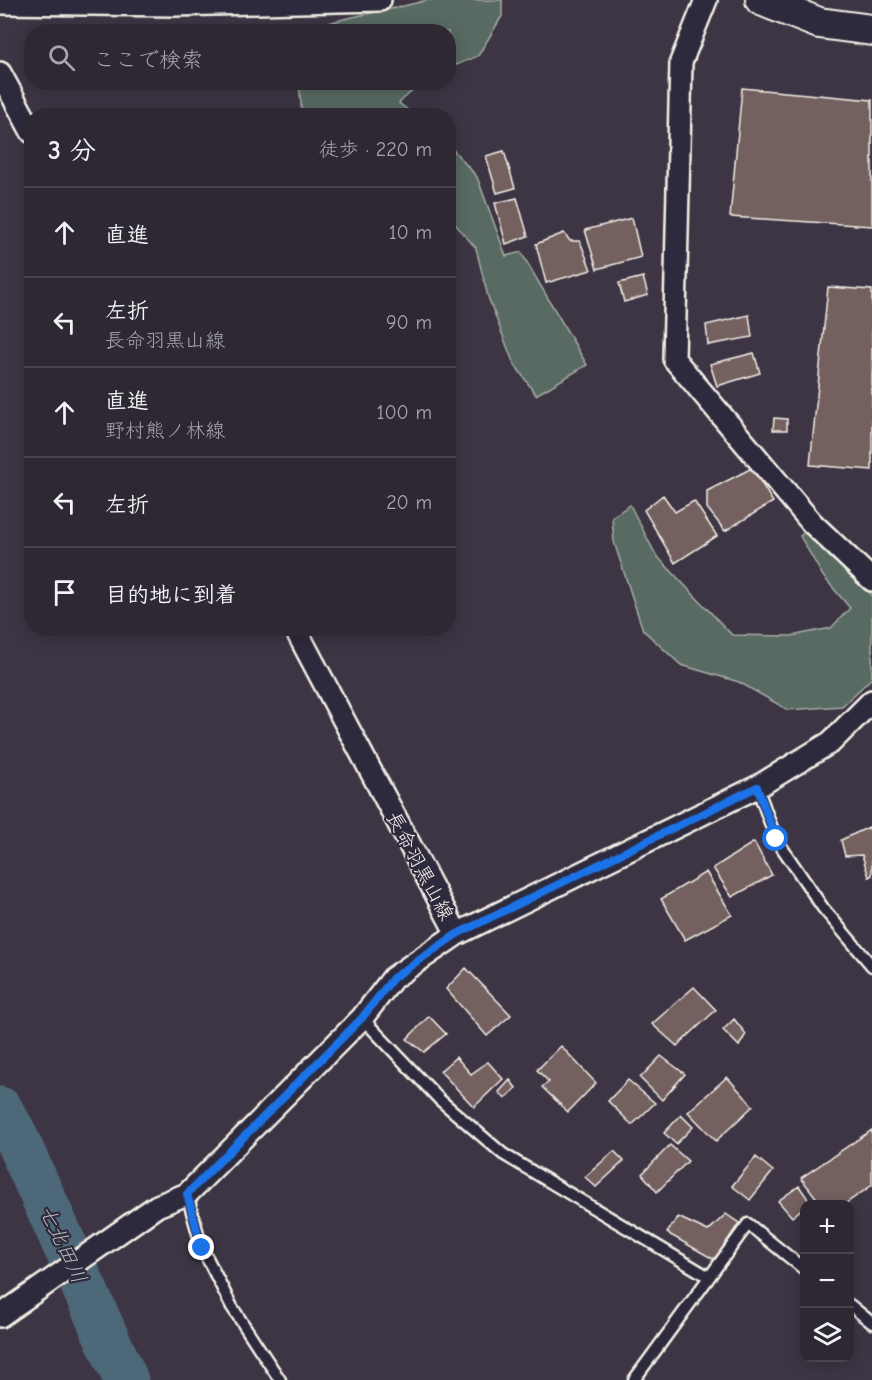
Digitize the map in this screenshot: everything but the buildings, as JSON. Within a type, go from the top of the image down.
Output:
[{"type":"street","points":[[0,3],[175,5],[380,0]]},
{"type":"street","points":[[705,0],[681,62],[674,359],[812,523],[872,580]]},
{"type":"street","points":[[767,1],[819,23],[872,30]]},
{"type":"street","points":[[0,73],[24,117]]},
{"type":"street","name":"長命羽黒山線","points":[[299,636],[457,934],[757,787],[831,742],[872,701]]},
{"type":"street","points":[[0,1316],[151,1211],[187,1194],[362,1018],[393,978],[457,934]]},
{"type":"lane","points":[[757,787],[776,839],[823,908],[872,966]]},
{"type":"lane","points":[[362,1018],[440,1100],[503,1154],[709,1277]]},
{"type":"lane","points":[[187,1194],[202,1248],[232,1307],[280,1380]]},
{"type":"lane","points":[[634,1380],[748,1224],[800,1266]]},
{"type":"lane","points":[[853,1308],[872,1323]]},
{"type":"green space","points":[[427,0],[502,0],[502,16],[478,56],[456,65],[456,24],[326,24]]},
{"type":"green space","points":[[300,90],[413,90],[399,103],[405,108],[301,108]]},
{"type":"green space","points":[[456,153],[477,177],[506,256],[521,252],[587,365],[536,395],[513,362],[488,297],[476,248],[456,225]]},
{"type":"green space","points":[[630,505],[656,555],[732,635],[791,636],[831,628],[850,608],[823,576],[800,536],[807,531],[872,595],[872,678],[842,706],[788,710],[739,682],[681,665],[643,630],[614,542],[612,517]]},
{"type":"waterway","name":"七北田川","points":[[0,1109],[13,1131],[126,1380]]},
{"type":"route","points":[[202,1248],[187,1194],[362,1018],[393,978],[457,934],[757,787],[776,839]]}]
